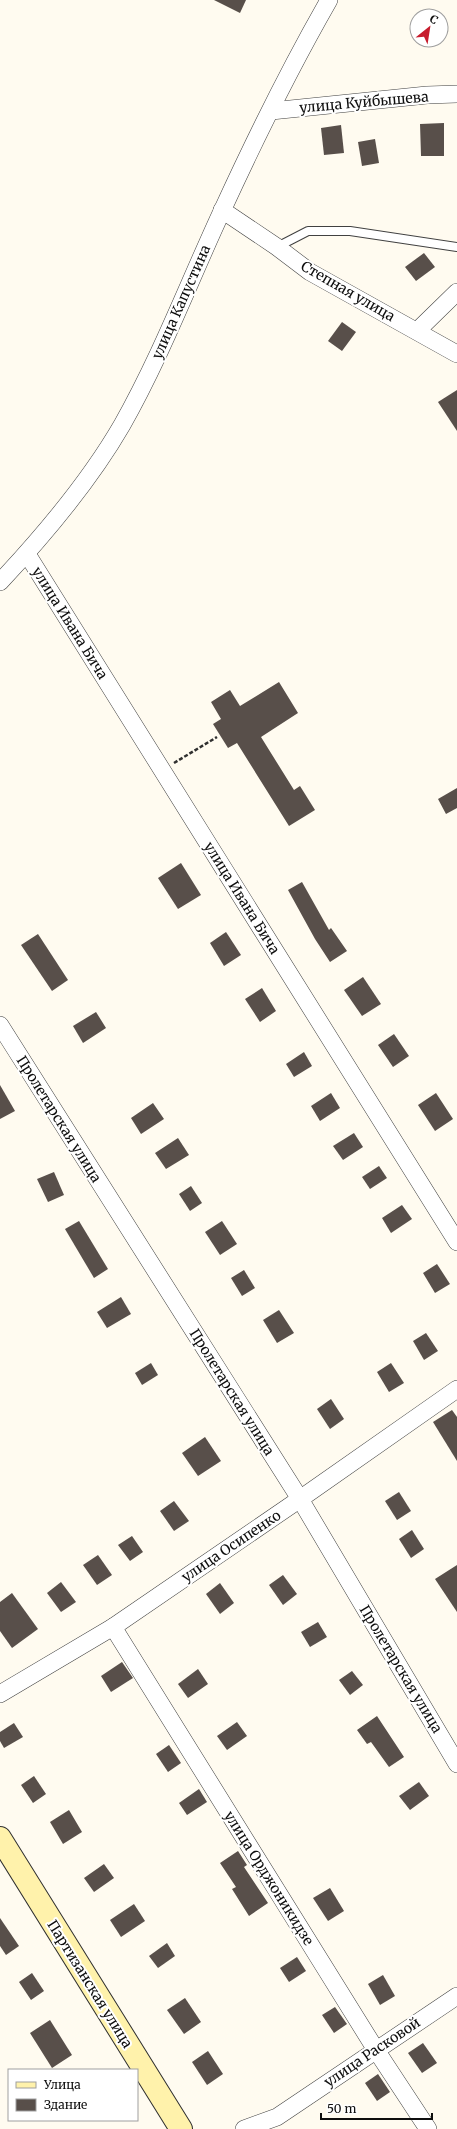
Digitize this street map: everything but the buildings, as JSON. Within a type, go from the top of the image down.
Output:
[{"type":"main road","name":"Партизанская улица","points":[[0,1838],[181,2129]]},
{"type":"street","name":"улица Капустина","points":[[0,582],[27,554],[84,484],[122,425],[158,353],[222,210],[297,55],[326,1]]},
{"type":"street","name":"улица Куйбышева","points":[[271,111],[427,95],[457,94]]},
{"type":"street","name":"Степная улица","points":[[222,210],[277,247],[310,272],[457,354]]},
{"type":"street","points":[[417,331],[457,292]]},
{"type":"street","name":"улица Ивана Бича","points":[[27,554],[457,1242]]},
{"type":"street","name":"Пролетарская улица","points":[[0,1025],[300,1499],[457,1764]]},
{"type":"street","name":"улица Осипенко","points":[[0,1694],[113,1627],[457,1389]]},
{"type":"street","name":"улица Орджоникидзе","points":[[113,1627],[376,2050],[428,2129]]},
{"type":"street","name":"улица Расковой","points":[[244,2129],[277,2116],[457,1996]]},
{"type":"lane","points":[[277,247],[308,231],[350,231],[457,247]]},
{"type":"path","points":[[162,771],[217,737]]}]
